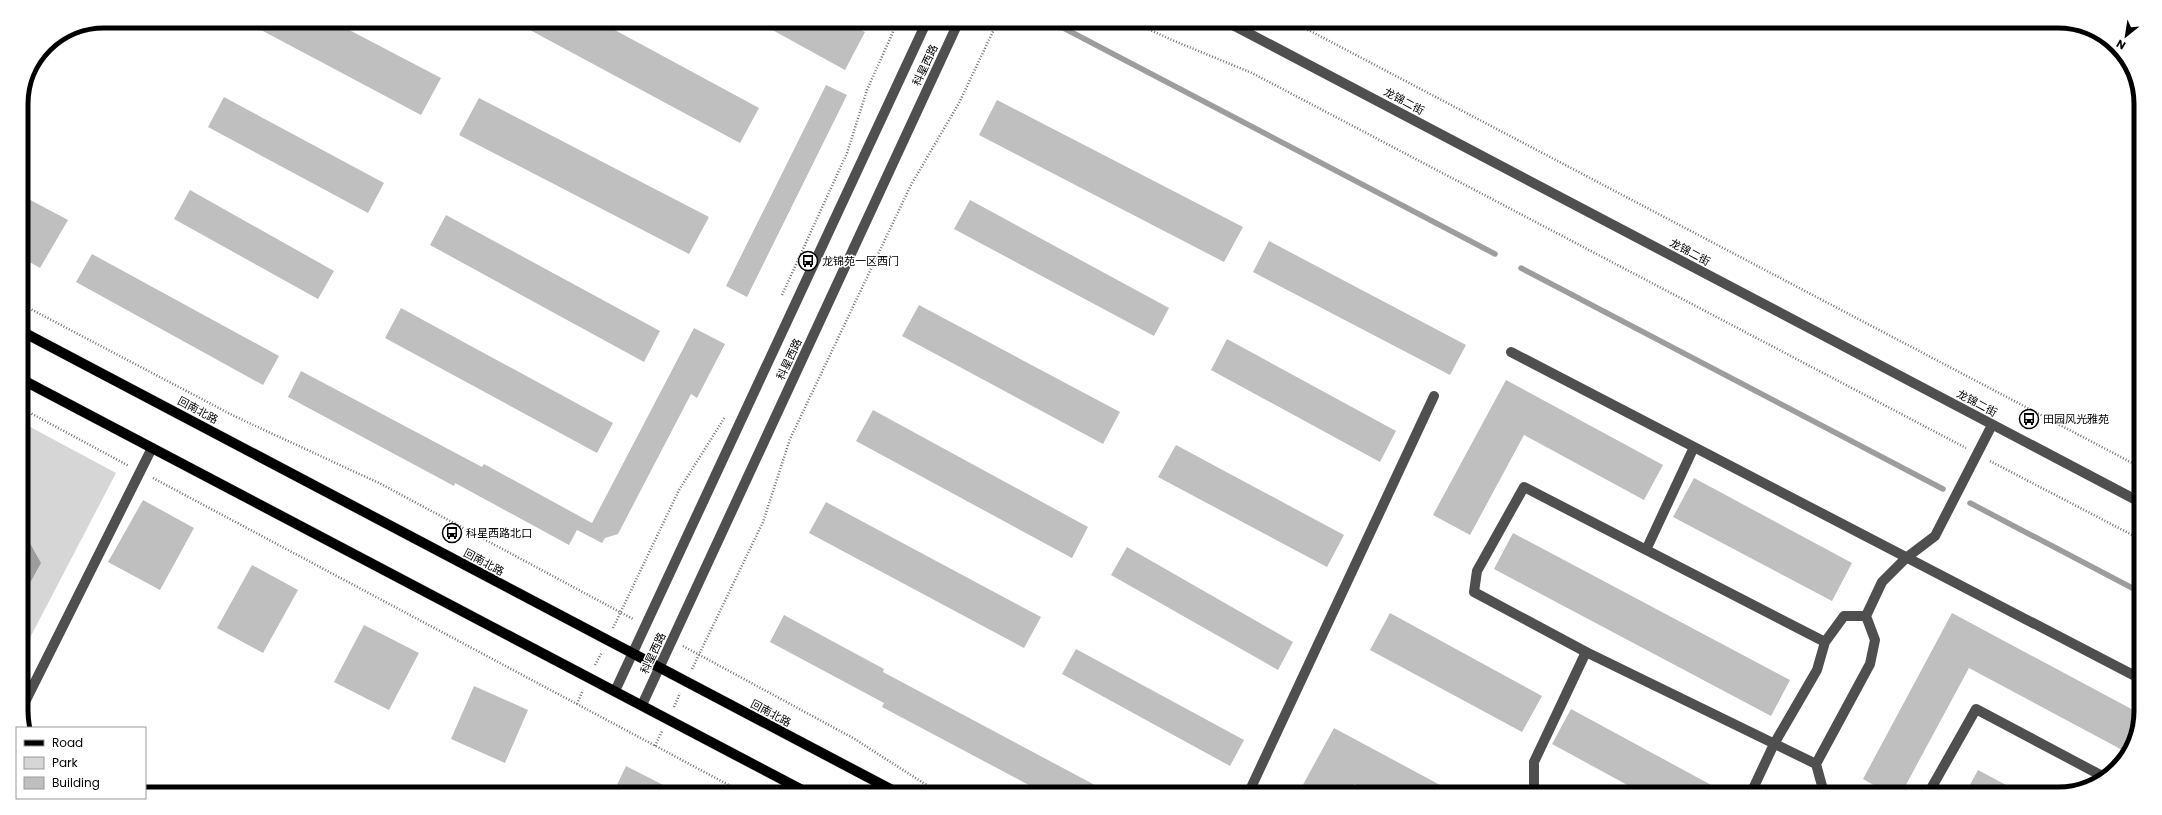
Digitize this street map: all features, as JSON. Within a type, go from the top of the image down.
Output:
[{"type":"main road","name":"回南北路","points":[[28,335],[886,787]]},
{"type":"main road","points":[[28,383],[796,787]]},
{"type":"street","name":"科星西路","points":[[615,691],[924,28]]},
{"type":"street","name":"科星西路","points":[[642,705],[956,28]]},
{"type":"street","name":"龙锦二街","points":[[1239,28],[2134,499]]},
{"type":"street","points":[[1511,352],[2134,675]]},
{"type":"street","points":[[1250,787],[1434,396]]},
{"type":"street","points":[[1822,787],[1816,764],[1870,664],[1875,640],[1866,616],[1882,582],[1906,558],[1935,536],[1992,425]]},
{"type":"street","points":[[1646,550],[1694,447]]},
{"type":"street","points":[[28,696],[152,448]]},
{"type":"street","points":[[1816,764],[1586,652],[1474,592],[1478,571],[1524,487],[1825,642]]},
{"type":"street","points":[[1754,787],[1774,744],[1817,670],[1825,642],[1844,616],[1866,616]]},
{"type":"street","points":[[1534,787],[1534,762],[1586,652]]},
{"type":"street","points":[[1932,787],[1976,709],[2099,774]]},
{"type":"path","points":[[781,297],[847,153],[867,90],[895,28]]},
{"type":"path","points":[[708,636],[763,522],[790,439],[911,185],[959,103],[995,28]]},
{"type":"path","points":[[1146,28],[1252,73],[2134,536]]},
{"type":"path","points":[[1305,28],[2134,464]]},
{"type":"path","points":[[28,308],[234,416],[381,484],[580,591]]},
{"type":"path","points":[[28,412],[732,787]]},
{"type":"path","points":[[629,594],[679,490],[728,412]]},
{"type":"path","points":[[444,528],[461,538]]},
{"type":"path","points":[[732,673],[853,738],[928,787]]},
{"type":"green space","points":[[28,426],[116,473],[28,642]]},
{"type":"shaded area","points":[[28,540],[41,563],[28,586]]},
{"type":"building","points":[[257,28],[345,28],[441,78],[421,115]]},
{"type":"building","points":[[526,28],[611,28],[759,108],[740,143]]},
{"type":"building","points":[[769,28],[857,28],[865,32],[845,70]]},
{"type":"building","points":[[826,85],[847,95],[747,297],[726,286]]},
{"type":"building","points":[[224,97],[384,183],[368,213],[208,127]]},
{"type":"building","points":[[479,98],[709,217],[689,254],[459,135]]},
{"type":"building","points":[[997,100],[1243,227],[1224,262],[979,135]]},
{"type":"building","points":[[190,190],[334,271],[318,299],[174,219]]},
{"type":"building","points":[[28,199],[68,220],[40,268],[28,261]]},
{"type":"building","points":[[970,200],[1169,308],[1154,336],[954,229]]},
{"type":"building","points":[[446,215],[660,331],[644,362],[430,245]]},
{"type":"building","points":[[1269,241],[1466,345],[1450,375],[1253,272]]},
{"type":"building","points":[[92,254],[279,356],[263,385],[76,282]]},
{"type":"building","points":[[919,305],[1120,412],[1103,444],[902,336]]},
{"type":"building","points":[[401,308],[613,423],[597,453],[385,338]]},
{"type":"building","points":[[694,328],[725,344],[697,398],[691,394],[618,534],[605,538],[602,543],[577,530],[569,545],[455,483],[454,486],[288,397],[301,371],[482,467],[484,464],[592,523]]},
{"type":"building","points":[[1227,339],[1396,431],[1380,462],[1211,370]]},
{"type":"building","points":[[1506,380],[1663,465],[1644,500],[1524,435],[1470,535],[1433,515]]},
{"type":"building","points":[[873,410],[1088,527],[1072,558],[856,441]]},
{"type":"building","points":[[1176,445],[1344,535],[1327,567],[1158,477]]},
{"type":"building","points":[[1694,478],[1852,563],[1832,601],[1673,517]]},
{"type":"building","points":[[143,500],[194,528],[160,590],[108,562]]},
{"type":"building","points":[[826,502],[1041,617],[1024,648],[809,533]]},
{"type":"building","points":[[1513,533],[1790,680],[1771,716],[1494,569]]},
{"type":"building","points":[[1127,547],[1293,642],[1278,670],[1111,575]]},
{"type":"building","points":[[252,565],[298,590],[263,653],[217,628]]},
{"type":"building","points":[[1390,613],[1542,696],[1522,732],[1370,650]]},
{"type":"building","points":[[1952,613],[2134,710],[2130,735],[2123,750],[1969,668],[1905,787],[1877,787],[1863,779]]},
{"type":"building","points":[[784,615],[884,669],[883,672],[1099,787],[1033,787],[882,707],[884,703],[770,642]]},
{"type":"building","points":[[364,625],[419,653],[389,710],[334,682]]},
{"type":"building","points":[[1076,649],[1244,740],[1230,766],[1062,674]]},
{"type":"building","points":[[474,686],[528,710],[505,763],[451,739]]},
{"type":"building","points":[[1571,709],[1715,787],[1631,787],[1552,744]]},
{"type":"building","points":[[1334,728],[1444,787],[1360,787],[1354,784],[1352,787],[1302,787]]},
{"type":"building","points":[[626,766],[667,787],[616,787]]},
{"type":"building","points":[[1978,770],[2010,787],[1969,787]]},
{"type":"waterway","points":[[1064,28],[1495,254]]},
{"type":"waterway","points":[[1521,268],[1943,489]]},
{"type":"waterway","points":[[1970,503],[2134,589]]},
{"type":"place","name":"龙锦苑一区西门","points":[[808,261]]},
{"type":"place","name":"田园风光雅苑","points":[[2029,419]]},
{"type":"place","name":"科星西路北口","points":[[452,533]]}]
